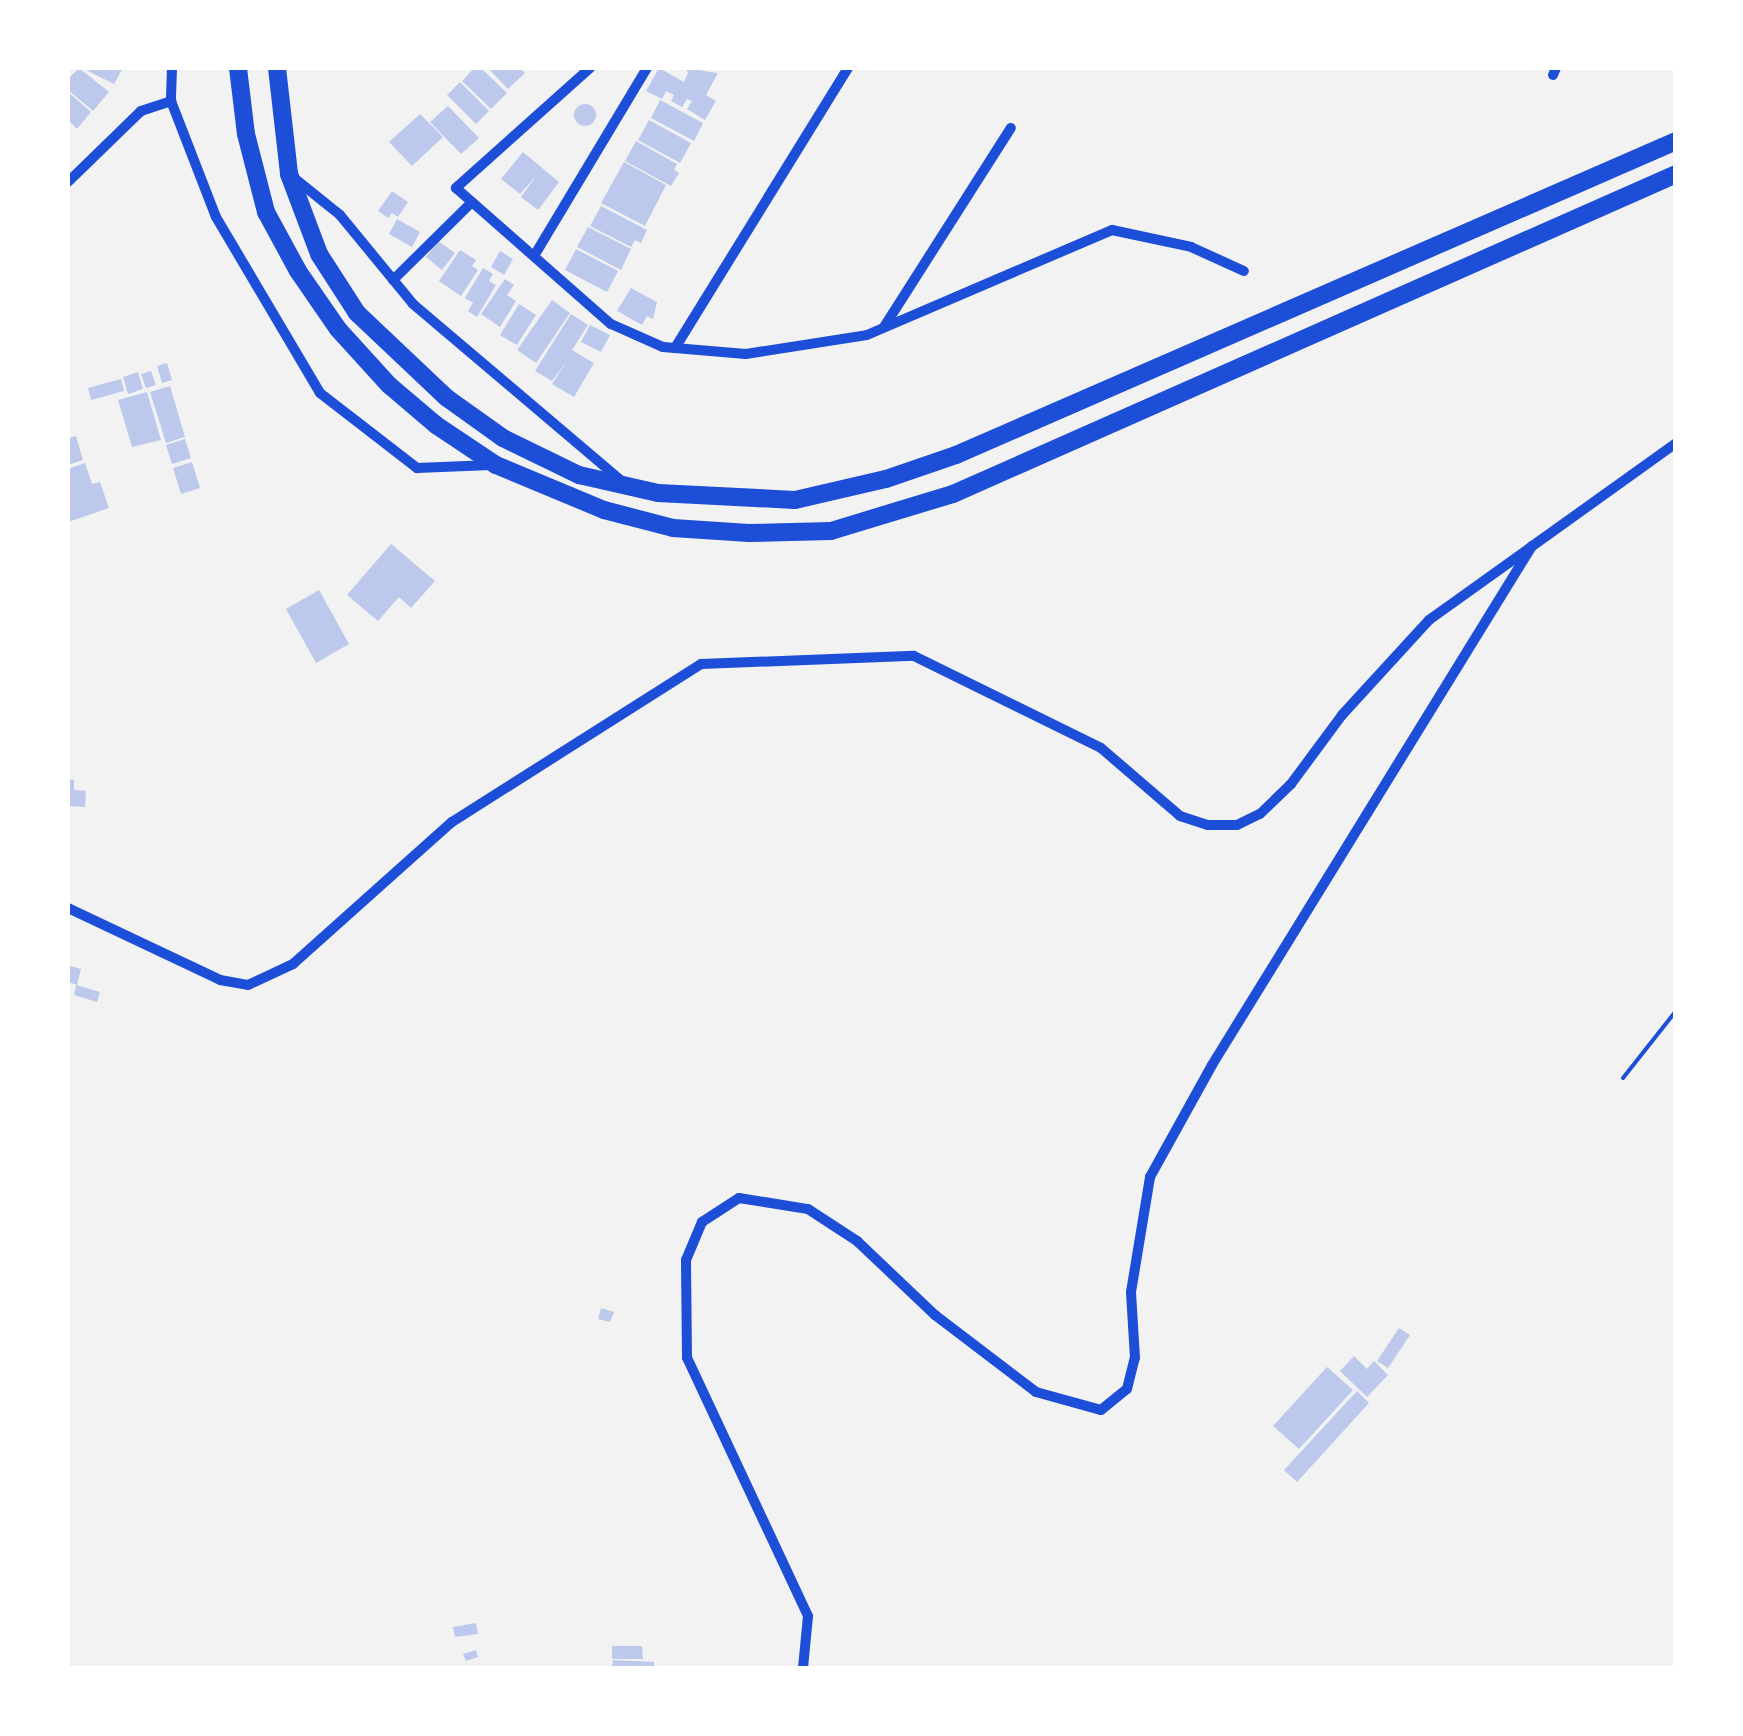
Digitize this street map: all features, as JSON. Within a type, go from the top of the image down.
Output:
[{"type":"highway","points":[[238,68],[246,134],[266,212],[298,271],[338,329],[389,385],[436,424],[496,465],[604,510],[673,528],[749,534],[831,531],[953,494],[1676,174]]},
{"type":"highway","points":[[277,68],[289,174],[320,254],[357,313],[447,398],[503,438],[579,475],[658,493],[795,500],[886,480],[956,455],[1676,141]]},
{"type":"street","points":[[172,68],[171,101],[216,217],[320,393],[416,468],[496,465]]},
{"type":"street","points":[[590,68],[456,188],[610,324],[675,348],[746,354],[867,334],[1112,230],[1191,247],[1244,271]]},
{"type":"street","points":[[534,256],[647,68]]},
{"type":"street","points":[[675,348],[848,68]]},
{"type":"street","points":[[68,182],[141,111],[171,101]]},
{"type":"street","points":[[884,328],[1011,128]]},
{"type":"street","points":[[289,174],[340,215],[413,304],[626,485]]},
{"type":"street","points":[[393,280],[472,202]]},
{"type":"street","points":[[68,908],[220,980],[248,985],[293,964],[452,822],[701,664],[914,656],[1100,748],[1180,816],[1208,826],[1237,824],[1260,814],[1291,784],[1342,714],[1429,620],[1676,443]]},
{"type":"street","points":[[803,1668],[808,1616],[687,1358],[686,1260],[702,1222],[740,1198],[808,1208],[857,1241],[936,1314],[1036,1392],[1102,1410],[1127,1388],[1135,1358],[1131,1292],[1150,1177],[1212,1065],[1532,546]]},
{"type":"path","points":[[1623,1078],[1676,1011]]},
{"type":"building","points":[[79,68],[109,92],[93,111],[68,90],[68,79]]},
{"type":"building","points":[[82,68],[123,68],[114,84]]},
{"type":"building","points":[[474,68],[481,68],[507,93],[491,109],[462,81]]},
{"type":"building","points":[[488,68],[520,68],[525,73],[508,89]]},
{"type":"building","points":[[659,68],[684,82],[688,73],[685,68],[718,73],[706,95],[716,101],[705,120],[687,109],[692,101],[687,99],[682,107],[671,101],[674,95],[666,91],[662,99],[646,91]]},
{"type":"building","points":[[460,82],[489,111],[476,124],[447,95]]},
{"type":"building","points":[[68,92],[91,112],[77,129],[68,120]]},
{"type":"building","points":[[660,100],[703,123],[694,141],[651,118]]},
{"type":"building","points":[[585,104],[593,107],[593,123],[585,126],[577,123],[574,115],[577,107]]},
{"type":"building","points":[[448,106],[479,138],[461,154],[430,122]]},
{"type":"building","points":[[420,114],[443,137],[412,166],[389,142]]},
{"type":"building","points":[[649,120],[691,143],[680,163],[638,140]]},
{"type":"building","points":[[636,141],[677,164],[674,170],[679,173],[671,186],[625,161]]},
{"type":"building","points":[[523,152],[559,182],[538,210],[521,197],[536,176],[520,194],[501,179]]},
{"type":"building","points":[[624,162],[666,185],[645,226],[601,203]]},
{"type":"building","points":[[392,191],[408,202],[398,217],[392,213],[388,218],[378,211]]},
{"type":"building","points":[[601,206],[647,230],[641,243],[635,240],[631,247],[590,226]]},
{"type":"building","points":[[397,219],[420,232],[412,247],[389,234]]},
{"type":"building","points":[[588,227],[631,249],[621,270],[577,247]]},
{"type":"building","points":[[438,241],[455,253],[442,270],[426,257]]},
{"type":"building","points":[[576,249],[618,271],[607,292],[565,270]]},
{"type":"building","points":[[460,250],[476,260],[472,266],[478,270],[461,296],[439,281]]},
{"type":"building","points":[[500,251],[513,259],[504,275],[491,267]]},
{"type":"building","points":[[483,268],[493,274],[489,281],[496,285],[477,317],[468,311],[473,303],[465,298]]},
{"type":"building","points":[[505,279],[514,285],[507,295],[516,301],[500,327],[481,314]]},
{"type":"building","points":[[631,288],[657,302],[653,319],[647,316],[642,325],[617,311]]},
{"type":"building","points":[[552,300],[570,313],[536,363],[517,350]]},
{"type":"building","points":[[519,304],[536,315],[517,345],[500,335]]},
{"type":"building","points":[[571,314],[588,325],[572,350],[594,363],[574,397],[552,384],[567,361],[552,381],[535,371]]},
{"type":"building","points":[[590,325],[610,335],[601,352],[581,342]]},
{"type":"building","points":[[167,363],[172,380],[162,383],[157,366]]},
{"type":"building","points":[[151,371],[156,385],[146,388],[141,374]]},
{"type":"building","points":[[138,372],[143,389],[128,394],[123,377]]},
{"type":"building","points":[[121,379],[124,391],[91,400],[88,388]]},
{"type":"building","points":[[170,386],[185,437],[166,443],[150,392]]},
{"type":"building","points":[[147,392],[161,440],[132,447],[118,400]]},
{"type":"building","points":[[76,436],[83,460],[68,465],[68,438]]},
{"type":"building","points":[[185,439],[191,458],[172,464],[166,445]]},
{"type":"building","points":[[192,462],[200,488],[181,494],[173,468]]},
{"type":"building","points":[[85,463],[92,484],[100,482],[109,508],[68,522],[68,469]]},
{"type":"building","points":[[391,544],[435,581],[411,608],[399,597],[378,621],[347,595]]},
{"type":"building","points":[[319,590],[349,644],[316,663],[286,609]]},
{"type":"building","points":[[68,779],[74,780],[74,790],[86,791],[85,807],[68,806]]},
{"type":"building","points":[[70,966],[81,969],[77,985],[68,982]]},
{"type":"building","points":[[76,985],[100,992],[97,1002],[74,995]]},
{"type":"building","points":[[601,1308],[614,1312],[610,1322],[598,1319]]},
{"type":"building","points":[[1399,1328],[1410,1335],[1388,1368],[1377,1361]]},
{"type":"building","points":[[1354,1356],[1367,1369],[1374,1361],[1388,1375],[1367,1397],[1340,1371]]},
{"type":"building","points":[[1327,1367],[1353,1390],[1299,1449],[1273,1426]]},
{"type":"building","points":[[1357,1391],[1369,1403],[1297,1482],[1284,1470]]},
{"type":"building","points":[[476,1623],[478,1634],[455,1637],[453,1627]]},
{"type":"building","points":[[612,1646],[642,1646],[643,1659],[612,1659]]},
{"type":"building","points":[[476,1650],[478,1657],[466,1661],[463,1654]]},
{"type":"building","points":[[613,1660],[654,1662],[654,1668],[612,1668]]}]
